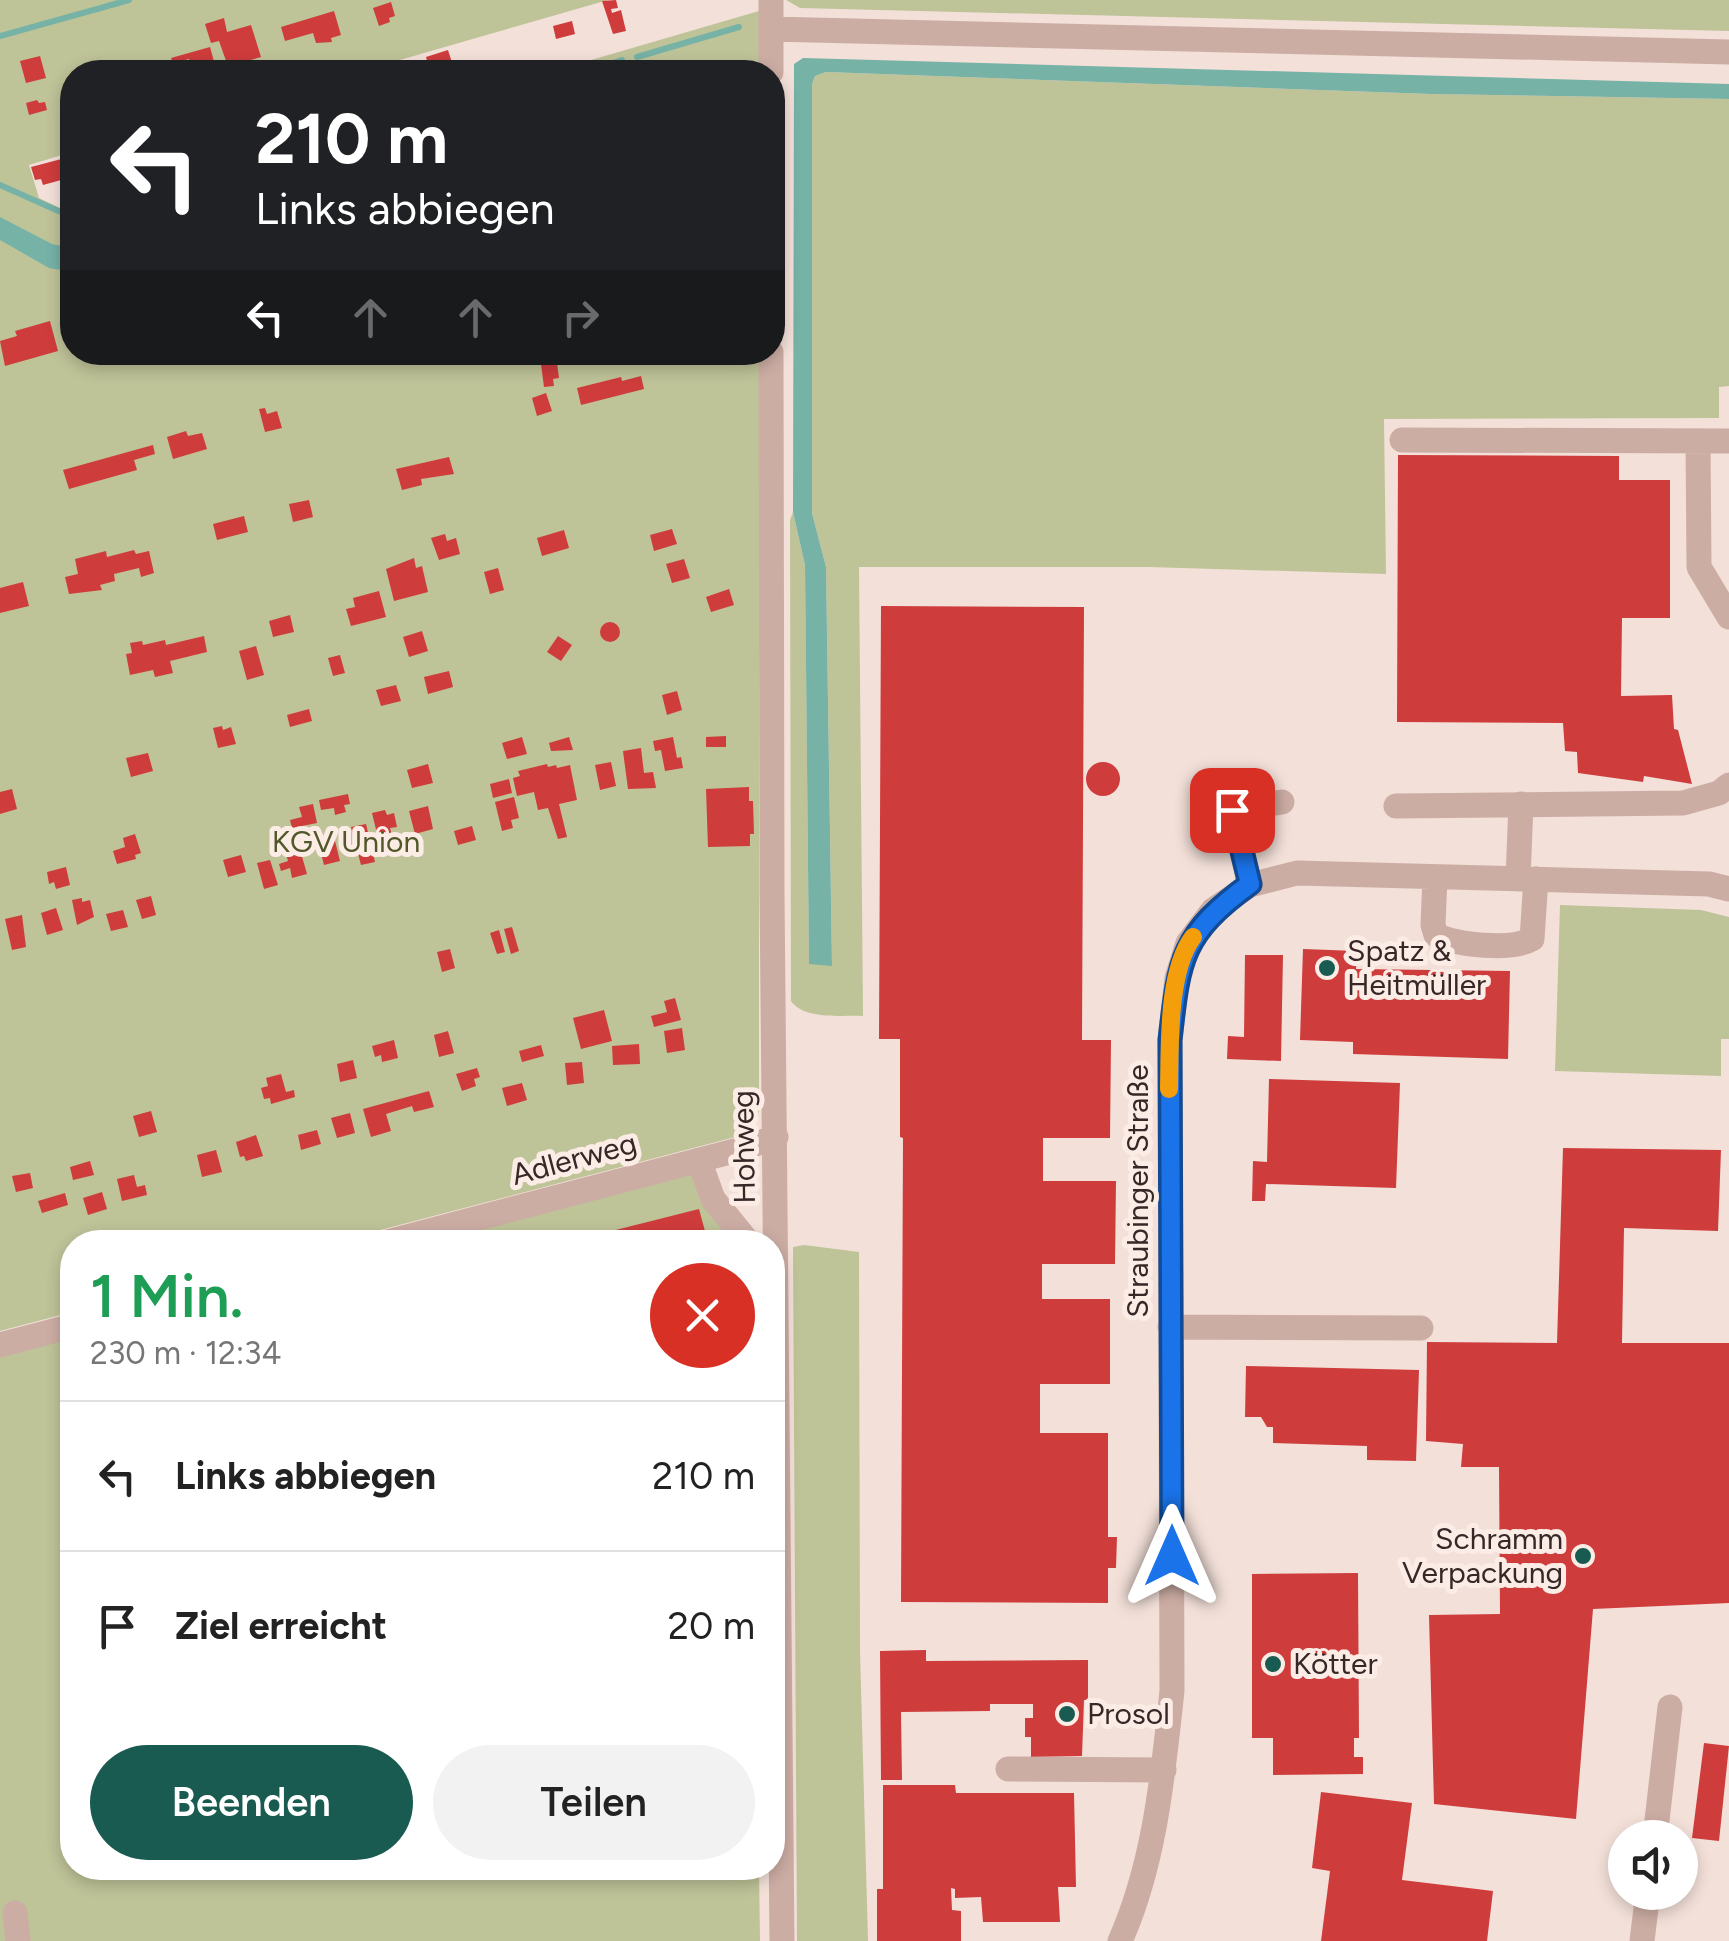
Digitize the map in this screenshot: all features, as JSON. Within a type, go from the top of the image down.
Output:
[{"type":"street","points":[[770,0],[771,60]]},
{"type":"street","points":[[770,29],[1729,52]]},
{"type":"street","name":"Hohweg","points":[[771,365],[775,1230]]},
{"type":"street","points":[[1402,440],[1729,441]]},
{"type":"street","points":[[1698,441],[1699,568],[1729,617]]},
{"type":"street","points":[[1396,806],[1683,803],[1719,793],[1729,785]]},
{"type":"street","points":[[1250,884],[1232,810],[1282,802]]},
{"type":"street","points":[[1435,876],[1436,935],[1452,942],[1522,945],[1532,940],[1521,804]]},
{"type":"street","name":"Straubinger Straße","points":[[1120,1941],[1148,1857],[1164,1770],[1172,1690],[1170,1040],[1177,978],[1188,943],[1214,910],[1250,884],[1297,873],[1709,884],[1729,889]]},
{"type":"street","name":"Adlerweg","points":[[433,1230],[776,1136]]},
{"type":"street","points":[[699,1160],[713,1200],[738,1230]]},
{"type":"street","points":[[1170,1327],[1421,1328]]},
{"type":"street","points":[[0,1345],[60,1329]]},
{"type":"street","points":[[1657,1820],[1670,1707]]},
{"type":"street","points":[[1008,1769],[1164,1770]]},
{"type":"street","name":"Hohweg","points":[[781,1880],[782,1941]]},
{"type":"street","points":[[1642,1941],[1646,1910]]},
{"type":"street","points":[[15,1913],[18,1941]]},
{"type":"green space","name":"KGV Union","points":[[0,0],[608,0],[400,60],[60,60],[60,156],[29,165],[39,198],[60,208],[60,365],[759,365],[759,1116],[739,1136],[380,1230],[60,1230],[60,1315],[0,1331]]},
{"type":"green space","points":[[786,0],[1729,0],[1729,31],[800,8]]},
{"type":"green space","points":[[759,11],[759,60],[591,60]]},
{"type":"green space","points":[[826,72],[1431,94],[1729,99],[1729,386],[1719,387],[1719,418],[1384,419],[1386,574],[1149,567],[859,567],[863,1016],[805,1011],[791,1001],[790,520],[793,512],[805,565],[809,963],[832,965],[826,567],[812,513],[812,84],[815,76]]},
{"type":"green space","points":[[1560,905],[1701,910],[1729,917],[1729,1039],[1721,1039],[1721,1076],[1555,1071]]},
{"type":"green space","points":[[697,1170],[730,1230],[472,1230]]},
{"type":"green space","points":[[793,1247],[859,1252],[860,1651],[868,1941],[797,1941]]},
{"type":"green space","points":[[60,1340],[60,1880],[759,1880],[760,1941],[0,1941],[0,1357]]},
{"type":"water","points":[[803,58],[1729,84],[1729,99],[1431,94],[826,72],[815,76],[812,513],[826,567],[832,966],[809,964],[805,565],[793,512],[794,64]]},
{"type":"water","points":[[0,217],[60,246],[60,270],[49,268],[0,240]]},
{"type":"building","points":[[616,0],[618,8],[611,9],[612,13],[621,10],[626,31],[613,34],[602,1]]},
{"type":"building","points":[[391,2],[395,16],[379,26],[373,8]]},
{"type":"building","points":[[334,11],[341,35],[331,38],[332,42],[316,43],[313,33],[285,41],[281,27]]},
{"type":"building","points":[[224,18],[227,32],[251,25],[261,57],[226,60],[219,41],[211,43],[205,24]]},
{"type":"building","points":[[572,21],[575,34],[556,39],[553,26]]},
{"type":"building","points":[[210,47],[214,60],[172,60]]},
{"type":"building","points":[[448,50],[451,60],[427,60],[426,57]]},
{"type":"building","points":[[40,56],[46,78],[26,83],[20,61]]},
{"type":"building","points":[[45,102],[47,110],[29,115],[26,103]]},
{"type":"building","points":[[60,159],[60,180],[43,185],[41,179],[35,180],[31,167]]},
{"type":"building","points":[[50,321],[58,351],[5,366],[0,341],[17,336],[15,331]]},
{"type":"building","points":[[541,365],[557,365],[559,378],[553,379],[554,386],[544,387]]},
{"type":"building","points":[[641,376],[644,389],[581,405],[577,388]]},
{"type":"building","points":[[546,393],[552,411],[537,416],[532,398]]},
{"type":"building","points":[[265,408],[267,414],[277,411],[282,428],[265,432],[259,409]]},
{"type":"building","points":[[186,431],[188,436],[202,433],[207,449],[173,459],[167,437]]},
{"type":"building","points":[[153,445],[155,454],[134,460],[137,470],[69,489],[63,470]]},
{"type":"building","points":[[1398,455],[1619,456],[1619,480],[1670,480],[1670,618],[1622,618],[1621,696],[1672,695],[1674,729],[1678,730],[1692,784],[1644,776],[1643,782],[1578,773],[1577,752],[1565,751],[1563,723],[1397,722]]},
{"type":"building","points":[[449,457],[454,474],[421,479],[422,485],[402,490],[396,469]]},
{"type":"building","points":[[309,500],[313,517],[293,522],[289,504]]},
{"type":"building","points":[[244,516],[248,532],[217,540],[213,524]]},
{"type":"building","points":[[672,529],[677,544],[654,551],[650,535]]},
{"type":"building","points":[[564,530],[569,548],[542,556],[537,538]]},
{"type":"building","points":[[445,534],[447,541],[456,538],[460,554],[439,560],[431,538]]},
{"type":"building","points":[[134,550],[136,554],[149,551],[154,573],[141,577],[139,568],[114,574],[115,581],[100,585],[102,590],[69,594],[65,577],[78,574],[75,559],[106,551],[107,557]]},
{"type":"building","points":[[414,558],[416,568],[422,566],[428,592],[394,601],[386,569]]},
{"type":"building","points":[[684,559],[690,578],[672,583],[666,564]]},
{"type":"building","points":[[498,568],[504,590],[490,594],[484,572]]},
{"type":"building","points":[[23,582],[29,606],[0,613],[0,588]]},
{"type":"building","points":[[729,589],[734,605],[711,612],[706,597]]},
{"type":"building","points":[[379,591],[386,617],[351,626],[346,609],[355,607],[353,598]]},
{"type":"building","points":[[881,606],[1084,607],[1082,1040],[1111,1040],[1110,1138],[1043,1138],[1043,1181],[1116,1181],[1115,1264],[1042,1264],[1042,1299],[1110,1299],[1110,1384],[1040,1384],[1040,1433],[1108,1433],[1108,1537],[1117,1537],[1116,1568],[1108,1568],[1108,1603],[901,1602],[903,1138],[900,1039],[879,1039]]},
{"type":"building","points":[[290,615],[294,632],[273,637],[269,621]]},
{"type":"building","points":[[610,622],[620,632],[610,642],[600,632]]},
{"type":"building","points":[[422,631],[428,651],[409,657],[403,637]]},
{"type":"building","points":[[204,636],[207,652],[170,661],[173,673],[155,677],[153,670],[130,675],[126,654],[132,653],[130,643],[142,641],[143,645],[165,640],[166,645]]},
{"type":"building","points":[[558,636],[572,645],[561,661],[547,652]]},
{"type":"building","points":[[256,646],[264,675],[247,680],[239,651]]},
{"type":"building","points":[[340,655],[345,673],[333,676],[328,658]]},
{"type":"building","points":[[449,671],[453,687],[428,694],[424,677]]},
{"type":"building","points":[[396,685],[401,701],[381,706],[376,690]]},
{"type":"building","points":[[677,691],[682,710],[667,715],[662,695]]},
{"type":"building","points":[[309,709],[312,721],[290,727],[287,715]]},
{"type":"building","points":[[222,726],[223,730],[231,727],[236,744],[218,748],[213,728]]},
{"type":"building","points":[[726,736],[726,747],[706,747],[706,737]]},
{"type":"building","points":[[522,737],[527,754],[507,759],[502,743]]},
{"type":"building","points":[[569,737],[573,750],[551,751],[549,743]]},
{"type":"building","points":[[673,737],[683,768],[665,771],[661,750],[655,751],[653,741]]},
{"type":"building","points":[[641,748],[644,773],[653,772],[656,788],[628,789],[623,751]]},
{"type":"building","points":[[148,753],[153,771],[131,777],[126,758]]},
{"type":"building","points":[[611,762],[616,786],[600,790],[595,765]]},
{"type":"building","points":[[1103,762],[1115,767],[1120,779],[1115,791],[1103,796],[1091,791],[1086,779],[1091,767]]},
{"type":"building","points":[[428,764],[433,783],[412,788],[407,770]]},
{"type":"building","points":[[547,764],[557,768],[570,765],[577,800],[559,804],[567,837],[558,839],[548,808],[538,810],[534,792],[517,796],[513,778],[520,776],[518,771]]},
{"type":"building","points":[[509,779],[512,793],[493,798],[490,784]]},
{"type":"building","points":[[749,787],[754,834],[750,834],[750,846],[708,847],[706,789]]},
{"type":"building","points":[[12,789],[17,809],[0,814],[0,792]]},
{"type":"building","points":[[348,794],[350,804],[344,805],[346,812],[335,815],[334,808],[321,810],[319,800]]},
{"type":"building","points":[[514,797],[519,818],[511,820],[513,828],[502,831],[495,802]]},
{"type":"building","points":[[313,804],[317,823],[292,828],[290,820],[302,817],[299,807]]},
{"type":"building","points":[[428,806],[433,829],[415,834],[409,811]]},
{"type":"building","points":[[385,810],[387,815],[394,813],[397,827],[390,828],[394,842],[380,846],[372,813]]},
{"type":"building","points":[[366,824],[375,862],[361,865],[351,827]]},
{"type":"building","points":[[472,826],[476,840],[458,845],[454,831]]},
{"type":"building","points":[[333,833],[340,861],[324,865],[317,837]]},
{"type":"building","points":[[135,834],[141,853],[135,855],[136,859],[117,864],[113,851],[125,847],[123,838]]},
{"type":"building","points":[[299,846],[307,874],[292,878],[290,868],[281,871],[279,864],[288,861],[285,850]]},
{"type":"building","points":[[241,855],[246,872],[228,877],[223,860]]},
{"type":"building","points":[[270,860],[278,885],[264,889],[257,863]]},
{"type":"building","points":[[66,867],[70,885],[56,889],[54,882],[49,884],[47,872]]},
{"type":"building","points":[[151,896],[156,915],[142,919],[136,900]]},
{"type":"building","points":[[82,898],[82,902],[90,900],[94,917],[77,925],[72,900]]},
{"type":"building","points":[[56,908],[63,930],[47,935],[41,913]]},
{"type":"building","points":[[123,910],[128,927],[111,931],[106,914]]},
{"type":"building","points":[[22,915],[26,947],[12,950],[5,919]]},
{"type":"building","points":[[512,927],[519,951],[511,954],[504,929]]},
{"type":"building","points":[[499,930],[505,952],[497,954],[490,933]]},
{"type":"building","points":[[450,949],[455,968],[442,972],[437,952]]},
{"type":"building","points":[[1303,949],[1357,951],[1356,969],[1510,971],[1508,1059],[1353,1054],[1353,1042],[1300,1040]]},
{"type":"building","points":[[1245,955],[1283,955],[1281,1061],[1227,1059],[1228,1036],[1244,1037]]},
{"type":"building","points":[[675,998],[681,1020],[654,1027],[651,1016],[667,1012],[664,1001]]},
{"type":"building","points":[[604,1010],[612,1041],[581,1049],[573,1018]]},
{"type":"building","points":[[682,1028],[685,1050],[667,1053],[664,1031]]},
{"type":"building","points":[[448,1031],[454,1053],[439,1057],[434,1035]]},
{"type":"building","points":[[394,1040],[398,1058],[382,1062],[381,1055],[375,1057],[372,1046]]},
{"type":"building","points":[[639,1044],[640,1064],[613,1065],[612,1046]]},
{"type":"building","points":[[541,1045],[544,1056],[522,1062],[519,1051]]},
{"type":"building","points":[[353,1060],[357,1078],[340,1082],[337,1064]]},
{"type":"building","points":[[582,1062],[584,1083],[567,1085],[565,1063]]},
{"type":"building","points":[[477,1068],[480,1077],[474,1079],[476,1086],[462,1091],[456,1074]]},
{"type":"building","points":[[281,1074],[286,1092],[294,1090],[295,1097],[271,1104],[270,1098],[264,1099],[261,1088],[268,1086],[266,1078]]},
{"type":"building","points":[[1269,1079],[1400,1083],[1396,1188],[1266,1184],[1265,1201],[1252,1201],[1253,1161],[1267,1162]]},
{"type":"building","points":[[522,1083],[527,1100],[507,1106],[502,1088]]},
{"type":"building","points":[[429,1091],[434,1107],[414,1112],[412,1106],[386,1114],[391,1131],[371,1137],[363,1109]]},
{"type":"building","points":[[151,1111],[157,1132],[139,1137],[133,1116]]},
{"type":"building","points":[[350,1113],[355,1133],[337,1138],[331,1118]]},
{"type":"building","points":[[317,1130],[321,1144],[301,1150],[298,1135]]},
{"type":"building","points":[[256,1135],[263,1156],[246,1161],[244,1156],[240,1157],[236,1142]]},
{"type":"building","points":[[1563,1148],[1721,1150],[1718,1231],[1624,1228],[1622,1343],[1729,1343],[1729,1603],[1593,1609],[1576,1819],[1434,1804],[1429,1615],[1500,1614],[1499,1467],[1461,1467],[1463,1444],[1426,1441],[1427,1342],[1557,1343]]},
{"type":"building","points":[[216,1150],[222,1172],[202,1177],[197,1155]]},
{"type":"building","points":[[90,1161],[94,1175],[73,1180],[70,1167]]},
{"type":"building","points":[[30,1173],[33,1188],[16,1192],[12,1176]]},
{"type":"building","points":[[134,1175],[137,1187],[145,1185],[147,1195],[122,1201],[117,1179]]},
{"type":"building","points":[[102,1192],[107,1209],[88,1215],[83,1198]]},
{"type":"building","points":[[65,1193],[68,1205],[42,1213],[38,1201]]},
{"type":"building","points":[[699,1209],[705,1230],[616,1230]]},
{"type":"building","points":[[1246,1366],[1419,1370],[1416,1461],[1367,1460],[1367,1446],[1273,1443],[1273,1427],[1267,1427],[1261,1417],[1245,1417]]},
{"type":"building","points":[[1358,1573],[1359,1738],[1354,1738],[1354,1757],[1363,1757],[1363,1774],[1273,1775],[1273,1738],[1252,1738],[1252,1574]]},
{"type":"building","points":[[926,1650],[926,1661],[1088,1660],[1082,1756],[1031,1757],[1031,1737],[1025,1737],[1025,1718],[1033,1718],[1033,1704],[990,1704],[990,1711],[901,1712],[902,1780],[881,1780],[880,1651]]},
{"type":"building","points":[[1704,1743],[1729,1746],[1719,1841],[1698,1839],[1698,1820],[1694,1820]]},
{"type":"building","points":[[883,1785],[955,1785],[956,1793],[1074,1793],[1076,1887],[1058,1887],[1060,1922],[983,1922],[981,1897],[955,1898],[955,1889],[951,1888],[952,1910],[961,1911],[961,1941],[877,1941],[877,1889],[883,1889]]},
{"type":"building","points":[[1321,1792],[1412,1803],[1402,1880],[1493,1891],[1487,1941],[1321,1941],[1330,1871],[1312,1868]]},
{"type":"waterway","points":[[0,36],[129,0]]},
{"type":"waterway","points":[[637,57],[739,27]]},
{"type":"waterway","points":[[0,185],[60,212]]},
{"type":"slow traffic","points":[[1169,1089],[1177,978],[1193,937]]},
{"type":"place","name":"Spatz & Heitmüller","points":[[1327,968]]},
{"type":"place","name":"Schramm Verpackung","points":[[1583,1556]]},
{"type":"place","name":"Kötter","points":[[1273,1664]]},
{"type":"place","name":"Prosol","points":[[1067,1714]]},
{"type":"route","points":[[1172,1556],[1170,1040],[1177,978],[1188,943],[1214,910],[1250,884],[1232,810]]}]
